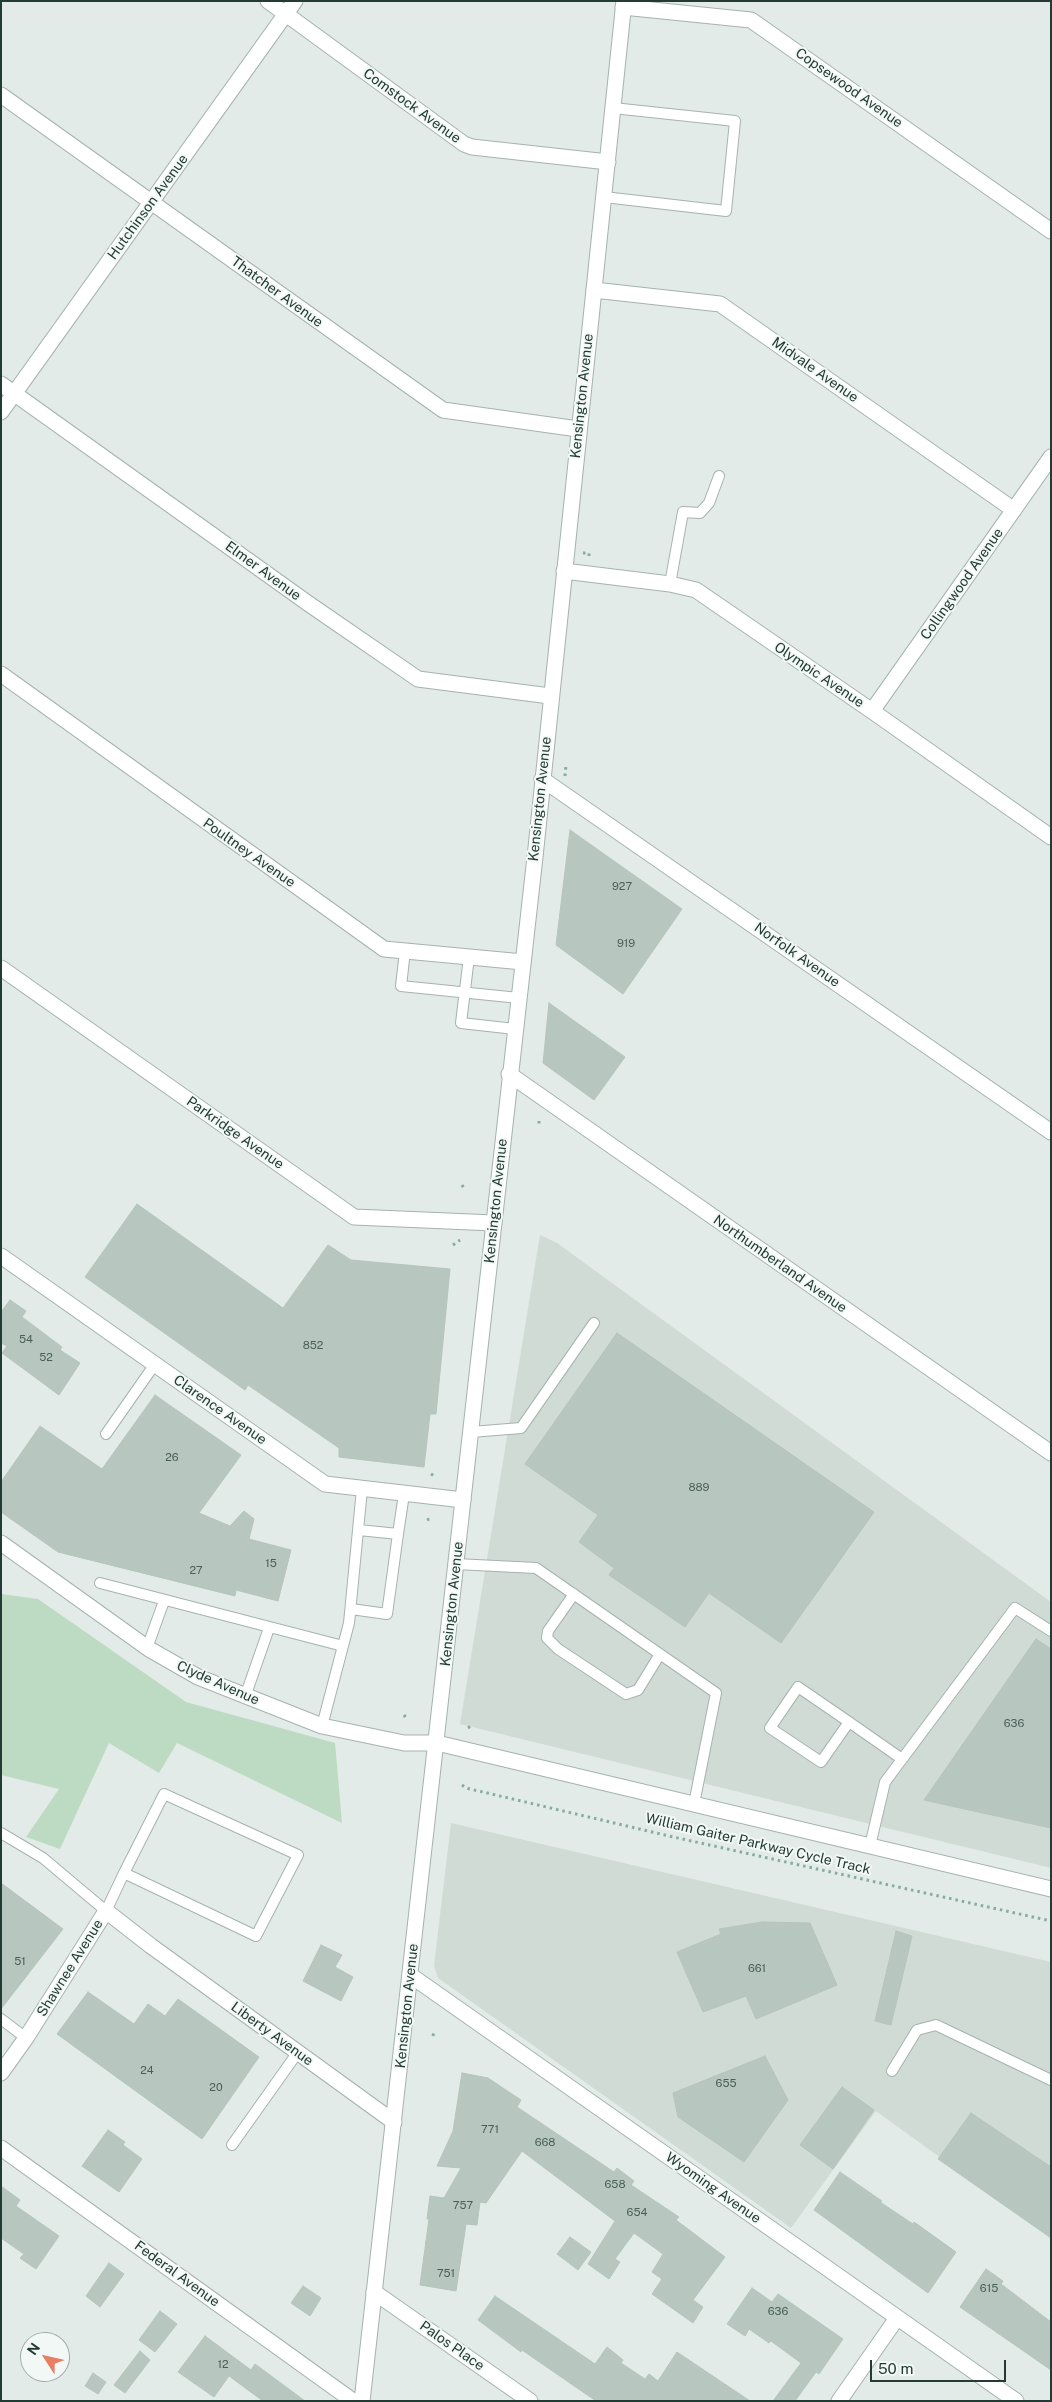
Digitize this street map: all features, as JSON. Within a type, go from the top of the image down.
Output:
[{"type":"street","name":"Comstock Avenue","points":[[268,1],[464,144],[472,147],[608,162]]},
{"type":"street","name":"Hutchinson Avenue","points":[[1,412],[295,1]]},
{"type":"street","name":"Kensington Avenue","points":[[362,2401],[523,962],[623,4]]},
{"type":"street","name":"Copsewood Avenue","points":[[623,4],[751,20],[1051,231]]},
{"type":"street","name":"Thatcher Avenue","points":[[1,95],[443,410],[578,429]]},
{"type":"street","name":"Midvale Avenue","points":[[594,290],[720,304],[1014,510]]},
{"type":"street","name":"Elmer Avenue","points":[[1,384],[309,604],[418,678],[550,696]]},
{"type":"street","name":"Collingwood Avenue","points":[[872,711],[1051,457]]},
{"type":"street","name":"Olympic Avenue","points":[[564,571],[688,587],[706,596],[1051,837]]},
{"type":"street","name":"Poultney Avenue","points":[[1,674],[384,950],[523,962]]},
{"type":"street","name":"Norfolk Avenue","points":[[542,779],[1051,1132]]},
{"type":"street","name":"Parkridge Avenue","points":[[1,968],[354,1217],[494,1223]]},
{"type":"street","name":"Northumberland Avenue","points":[[509,1074],[1051,1453]]},
{"type":"street","name":"Clarence Avenue","points":[[1,1256],[325,1484],[362,1490],[463,1500]]},
{"type":"street","name":"Clyde Avenue","points":[[1,1544],[147,1648],[198,1677],[322,1726],[404,1743],[437,1744],[1051,1889]]},
{"type":"street","name":"Shawnee Avenue","points":[[1,2073],[26,2038],[106,1911],[150,1946]]},
{"type":"street","name":"Liberty Avenue","points":[[150,1946],[394,2122]]},
{"type":"street","name":"Wyoming Avenue","points":[[410,1976],[1016,2401]]},
{"type":"street","name":"Federal Avenue","points":[[1,2148],[353,2401]]},
{"type":"street","name":"Palos Place","points":[[374,2292],[530,2401]]},
{"type":"street","points":[[839,2401],[897,2318]]},
{"type":"lane","points":[[604,197],[726,211],[735,121],[613,108]]},
{"type":"lane","points":[[670,584],[682,512],[700,513],[710,503],[719,476]]},
{"type":"lane","points":[[405,951],[401,986],[519,998]]},
{"type":"lane","points":[[469,957],[462,1023],[515,1029]]},
{"type":"lane","points":[[470,1432],[521,1428],[594,1323]]},
{"type":"lane","points":[[106,1434],[155,1364]]},
{"type":"lane","points":[[322,1726],[351,1609],[362,1490]]},
{"type":"lane","points":[[351,1609],[387,1614],[404,1494]]},
{"type":"lane","points":[[358,1530],[398,1534]]},
{"type":"lane","points":[[456,1564],[536,1568],[716,1694],[694,1804]]},
{"type":"lane","points":[[100,1584],[343,1646]]},
{"type":"lane","points":[[574,1594],[548,1631],[547,1638],[558,1649],[626,1694],[638,1690],[660,1654]]},
{"type":"lane","points":[[147,1648],[164,1601]]},
{"type":"lane","points":[[870,1846],[885,1782],[1015,1608],[1051,1631]]},
{"type":"lane","points":[[245,1697],[269,1628]]},
{"type":"lane","points":[[850,1722],[821,1762],[770,1728],[798,1687],[850,1722],[902,1759]]},
{"type":"lane","points":[[1,1833],[42,1858],[106,1911],[124,1873],[164,1794],[298,1855],[256,1936],[124,1873]]},
{"type":"lane","points":[[1,2019],[26,2038]]},
{"type":"lane","points":[[892,2072],[917,2030],[936,2025],[1051,2080]]},
{"type":"lane","points":[[232,2145],[298,2052]]},
{"type":"path","points":[[583,552],[589,553]]},
{"type":"path","points":[[565,777],[566,765]]},
{"type":"path","points":[[462,1185],[464,1190]]},
{"type":"path","points":[[453,1246],[460,1240]]},
{"type":"path","points":[[431,1474],[436,1477]]},
{"type":"path","points":[[404,1714],[407,1719]]},
{"type":"path","name":"William Gaiter Parkway Cycle Track","points":[[462,1785],[466,1788],[669,1836],[1051,1921]]},
{"type":"path","points":[[433,2036],[434,2031]]},
{"type":"shaded area","points":[[540,1235],[557,1243],[1051,1602],[1051,1868],[460,1724]]},
{"type":"shaded area","points":[[451,1823],[1051,1962],[1051,2238],[876,2111],[791,2228],[438,1978],[434,1966]]},
{"type":"green space","points":[[1,1594],[38,1599],[186,1702],[335,1743],[342,1823],[177,1743],[159,1773],[109,1743],[60,1849],[26,1837],[59,1789],[1,1775]]},
{"type":"building","points":[[570,830],[682,909],[623,994],[556,945]]},
{"type":"building","points":[[549,1003],[625,1057],[594,1100],[543,1063]]},
{"type":"building","points":[[137,1204],[283,1308],[328,1245],[351,1260],[450,1269],[436,1414],[430,1414],[424,1467],[339,1457],[339,1448],[248,1385],[245,1390],[85,1277]]},
{"type":"building","points":[[10,1300],[26,1311],[22,1317],[62,1347],[60,1350],[80,1363],[59,1395],[2,1353],[7,1346],[1,1343],[1,1312]]},
{"type":"building","points":[[617,1333],[874,1512],[781,1643],[709,1593],[685,1627],[609,1575],[614,1568],[579,1542],[598,1515],[525,1464]]},
{"type":"building","points":[[155,1395],[241,1455],[199,1513],[230,1526],[244,1511],[254,1519],[249,1539],[291,1550],[278,1601],[236,1590],[235,1596],[58,1552],[1,1512],[1,1482],[40,1426],[102,1469]]},
{"type":"building","points":[[1036,1639],[1051,1649],[1051,1828],[924,1800]]},
{"type":"building","points":[[1,1883],[63,1929],[1,2009]]},
{"type":"building","points":[[762,1922],[810,1923],[837,1985],[756,2019],[746,1996],[703,2012],[677,1952],[721,1934],[719,1929]]},
{"type":"building","points":[[896,1931],[912,1936],[891,2025],[875,2021]]},
{"type":"building","points":[[321,1945],[342,1955],[335,1967],[353,1977],[341,2001],[303,1981]]},
{"type":"building","points":[[88,1992],[134,2024],[148,2004],[165,2016],[178,1999],[259,2057],[202,2139],[57,2034]]},
{"type":"building","points":[[765,2056],[788,2100],[744,2162],[678,2117],[673,2093]]},
{"type":"building","points":[[462,2073],[488,2078],[521,2100],[517,2107],[614,2172],[617,2168],[634,2181],[631,2185],[679,2217],[676,2220],[725,2257],[693,2300],[703,2307],[693,2323],[652,2294],[662,2279],[652,2272],[663,2254],[634,2233],[615,2259],[620,2262],[609,2279],[588,2264],[615,2221],[522,2151],[486,2203],[480,2202],[477,2225],[466,2224],[456,2291],[420,2285],[429,2219],[427,2219],[430,2196],[444,2198],[461,2168],[437,2166],[453,2131]]},
{"type":"building","points":[[842,2087],[874,2110],[833,2169],[800,2145]]},
{"type":"building","points":[[971,2113],[1051,2167],[1051,2238],[938,2159]]},
{"type":"building","points":[[108,2130],[125,2142],[123,2145],[142,2159],[119,2192],[82,2166]]},
{"type":"building","points":[[840,2172],[882,2201],[880,2202],[913,2224],[914,2222],[956,2252],[928,2293],[814,2210]]},
{"type":"building","points":[[1,2186],[20,2200],[16,2206],[59,2236],[36,2269],[20,2258],[24,2254],[1,2238]]},
{"type":"building","points":[[570,2237],[591,2252],[578,2270],[557,2254]]},
{"type":"building","points":[[109,2263],[124,2274],[100,2307],[86,2296]]},
{"type":"building","points":[[986,2269],[1003,2281],[1001,2284],[1051,2322],[1051,2370],[960,2307]]},
{"type":"building","points":[[303,2286],[321,2298],[310,2316],[291,2303]]},
{"type":"building","points":[[752,2288],[772,2302],[778,2294],[843,2339],[819,2374],[816,2372],[795,2401],[773,2401],[801,2363],[771,2341],[769,2343],[749,2329],[745,2336],[727,2324]]},
{"type":"building","points":[[495,2296],[595,2364],[607,2347],[623,2360],[621,2363],[645,2379],[649,2374],[658,2381],[677,2352],[750,2401],[596,2401],[522,2350],[521,2352],[478,2320]]},
{"type":"building","points":[[160,2311],[177,2324],[155,2352],[139,2340]]},
{"type":"building","points":[[205,2336],[251,2370],[255,2364],[305,2401],[263,2401],[229,2376],[214,2397],[178,2372]]},
{"type":"building","points":[[140,2351],[150,2360],[125,2393],[114,2385]]},
{"type":"building","points":[[93,2373],[106,2382],[98,2394],[85,2386]]}]
